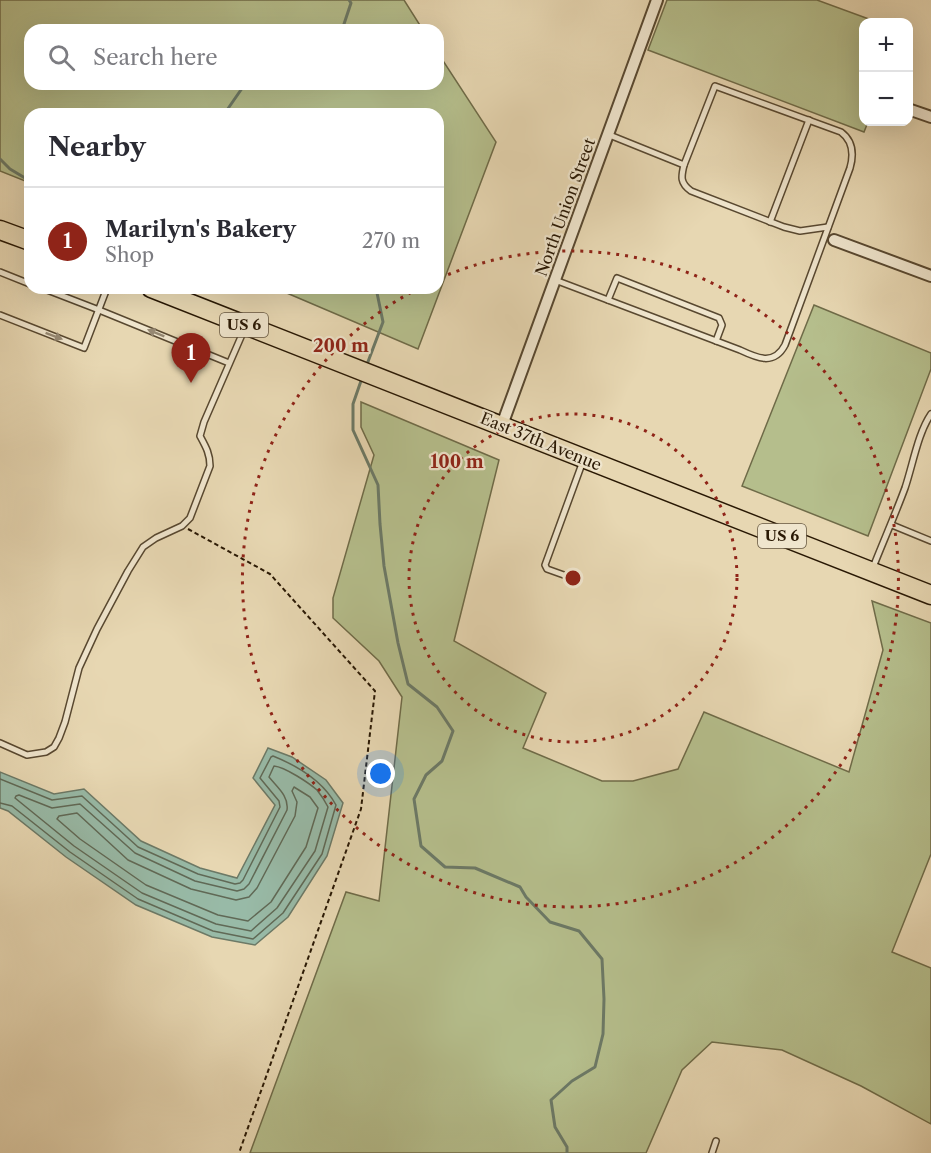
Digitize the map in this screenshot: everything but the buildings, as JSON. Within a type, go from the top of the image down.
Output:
[{"type":"main road","points":[[0,230],[24,239]]},
{"type":"main road","name":"East 37th Avenue","points":[[166,294],[931,595]]},
{"type":"street","name":"North Union Street","points":[[502,425],[657,0]]},
{"type":"street","points":[[913,110],[931,117]]},
{"type":"street","points":[[834,240],[931,276]]},
{"type":"lane","points":[[555,280],[753,356],[764,359],[775,357],[781,352],[785,345],[828,227],[852,161],[852,149],[848,139],[841,132],[715,86],[681,175],[686,187],[691,191],[784,227],[800,231],[828,227]]},
{"type":"lane","points":[[770,222],[809,120]]},
{"type":"lane","points":[[607,134],[684,165]]},
{"type":"lane","points":[[0,272],[24,282]]},
{"type":"lane","points":[[608,300],[617,278],[719,318],[722,325],[716,341]]},
{"type":"lane","points":[[58,294],[229,363]]},
{"type":"lane","points":[[0,315],[84,348],[105,294]]},
{"type":"lane","points":[[0,743],[27,755],[46,752],[54,747],[65,722],[79,668],[128,571],[143,547],[182,526],[190,518],[210,466],[208,450],[201,436],[204,423],[246,325]]},
{"type":"lane","points":[[872,571],[892,525],[917,447],[931,414]]},
{"type":"lane","points":[[575,579],[547,569],[545,565],[584,458]]},
{"type":"lane","points":[[892,525],[931,541]]},
{"type":"lane","points":[[712,1153],[716,1141]]},
{"type":"path","points":[[182,526],[270,574],[375,691],[361,809],[239,1153]]},
{"type":"shaded area","points":[[0,0],[404,0],[419,24],[24,24],[24,90],[444,90],[444,62],[496,142],[444,280],[444,108],[24,108],[24,181],[0,171]]},
{"type":"shaded area","points":[[667,0],[817,0],[866,18],[859,18],[859,126],[866,126],[864,132],[648,50]]},
{"type":"shaded area","points":[[289,294],[439,294],[418,349]]},
{"type":"shaded area","points":[[814,305],[931,353],[931,369],[868,536],[742,486]]},
{"type":"shaded area","points":[[361,402],[499,460],[454,641],[546,693],[523,748],[602,781],[633,781],[678,769],[704,712],[849,772],[883,650],[872,601],[931,623],[931,854],[892,952],[931,968],[931,1124],[861,1086],[782,1050],[712,1042],[682,1070],[646,1153],[250,1153],[346,892],[379,901],[402,697],[379,661],[333,618],[333,598],[374,455],[361,427]]},
{"type":"water","points":[[268,748],[292,757],[326,780],[343,803],[327,856],[288,917],[255,945],[212,937],[136,905],[66,857],[8,811],[0,808],[0,772],[54,794],[84,789],[141,841],[200,868],[237,878],[275,805],[253,778]]},
{"type":"waterway","points":[[344,24],[351,3],[349,0]]},
{"type":"waterway","points":[[228,108],[241,90]]},
{"type":"waterway","points":[[0,159],[10,169],[24,177]]},
{"type":"waterway","points":[[366,367],[383,322],[377,294]]},
{"type":"waterway","points":[[362,378],[353,404],[353,430],[378,485],[384,566],[408,684],[437,707],[453,731],[442,761],[426,775],[414,799],[421,846],[445,867],[475,868],[520,887],[526,897],[550,922],[579,931],[602,959],[603,1034],[595,1067],[572,1081],[551,1100],[555,1127],[567,1147],[567,1153]]},
{"type":"place","name":"Marilyn's Bakery","points":[[191,383]]}]
